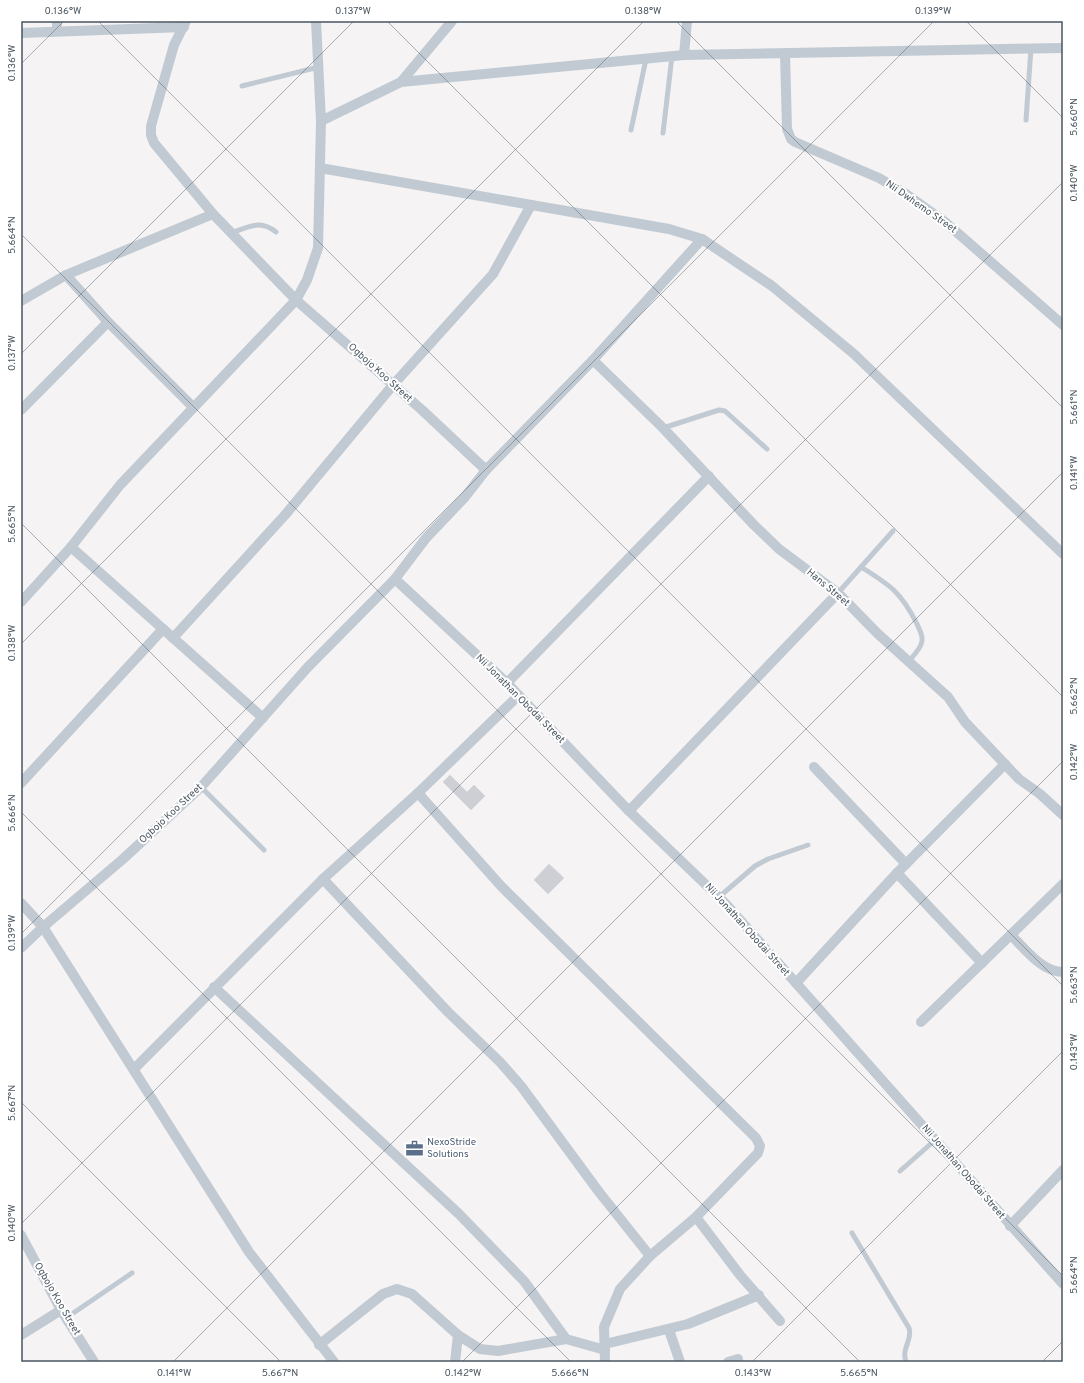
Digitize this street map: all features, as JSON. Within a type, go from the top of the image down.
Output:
[{"type":"street","points":[[21,602],[71,547],[120,484],[296,300],[307,280],[318,248],[321,121],[316,21]]},
{"type":"street","points":[[401,82],[452,21]]},
{"type":"street","points":[[684,55],[687,21]]},
{"type":"street","points":[[21,33],[57,26],[185,24]]},
{"type":"street","name":"Ogbojo Koo Street","points":[[185,24],[174,45],[151,126],[151,135],[154,143],[213,214],[296,300],[393,385],[486,470]]},
{"type":"street","points":[[321,121],[401,82],[684,55],[785,54],[1031,47],[1063,48]]},
{"type":"street","name":"Nii Dwhemo Street","points":[[785,54],[787,130],[791,139],[879,178],[906,194],[945,222],[1063,325]]},
{"type":"street","points":[[320,168],[669,229],[702,239],[772,286],[854,354],[1063,554]]},
{"type":"street","points":[[173,638],[285,515],[393,385],[493,274],[531,205]]},
{"type":"street","points":[[21,301],[66,275],[213,214]]},
{"type":"street","points":[[395,579],[426,538],[465,497],[486,470],[593,360],[702,239]]},
{"type":"street","points":[[66,275],[108,322],[194,407]]},
{"type":"street","points":[[21,410],[108,322]]},
{"type":"street","name":"Hans Street","points":[[593,360],[663,428],[754,525],[779,549],[838,593],[908,662],[948,697],[965,722],[1019,779],[1040,794],[1063,815]]},
{"type":"street","points":[[507,683],[709,476]]},
{"type":"street","points":[[71,547],[263,718]]},
{"type":"street","name":"Ogbojo Koo Street","points":[[21,948],[43,927],[123,859],[201,787],[308,667],[395,579]]},
{"type":"street","name":"Nii Jonathan Obodai Street","points":[[395,579],[507,683],[629,811],[719,897],[1063,1284]]},
{"type":"street","points":[[629,811],[838,593]]},
{"type":"street","points":[[21,783],[163,629]]},
{"type":"street","points":[[134,1069],[323,879],[418,793],[518,696]]},
{"type":"street","points":[[796,983],[897,873],[1005,764]]},
{"type":"street","points":[[814,767],[906,864]]},
{"type":"street","points":[[418,793],[501,886],[756,1138],[760,1146],[758,1153],[696,1217],[650,1256],[620,1289],[604,1327],[605,1362]]},
{"type":"street","points":[[897,873],[982,963]]},
{"type":"street","points":[[323,879],[448,1012],[500,1062],[521,1086],[599,1192],[650,1256]]},
{"type":"street","points":[[921,1022],[1063,884]]},
{"type":"street","points":[[21,903],[43,927],[96,1013],[134,1069],[249,1252],[319,1345],[334,1362]]},
{"type":"street","points":[[1011,935],[1036,960],[1055,972],[1063,972]]},
{"type":"street","points":[[214,987],[459,1214],[524,1281],[566,1339]]},
{"type":"street","points":[[1010,1226],[1063,1170]]},
{"type":"street","points":[[696,1217],[740,1275],[780,1320]]},
{"type":"street","name":"Ogbojo Koo Street","points":[[21,1235],[64,1314],[94,1362]]},
{"type":"street","points":[[319,1345],[383,1294],[397,1289],[412,1294],[458,1335],[480,1349],[498,1351],[566,1339],[605,1347],[688,1324],[759,1295]]},
{"type":"street","points":[[21,1335],[64,1314]]},
{"type":"street","points":[[669,1330],[680,1362]]},
{"type":"street","points":[[455,1362],[458,1335]]},
{"type":"street","points":[[728,1362],[738,1359]]},
{"type":"lane","points":[[1026,120],[1031,47]]},
{"type":"lane","points":[[663,133],[672,56]]},
{"type":"lane","points":[[631,130],[646,59]]},
{"type":"lane","points":[[242,86],[319,67]]},
{"type":"lane","points":[[231,232],[260,224],[268,226],[276,232]]},
{"type":"lane","points":[[663,428],[719,410],[725,411],[767,449]]},
{"type":"lane","points":[[838,593],[893,531]]},
{"type":"lane","points":[[861,567],[888,584],[900,594],[908,607],[922,636],[922,642],[919,649],[908,662]]},
{"type":"lane","points":[[201,787],[264,850]]},
{"type":"lane","points":[[719,897],[756,866],[768,859],[808,845]]},
{"type":"lane","points":[[900,1171],[934,1140]]},
{"type":"lane","points":[[852,1233],[909,1328],[910,1333],[904,1351],[906,1362]]},
{"type":"lane","points":[[64,1314],[132,1273]]},
{"type":"building","points":[[450,775],[467,792],[474,785],[485,796],[471,810],[443,782]]},
{"type":"building","points":[[549,864],[564,878],[548,894],[534,880]]},
{"type":"place","name":"NexoStride Solutions","points":[[414,1148]]}]
